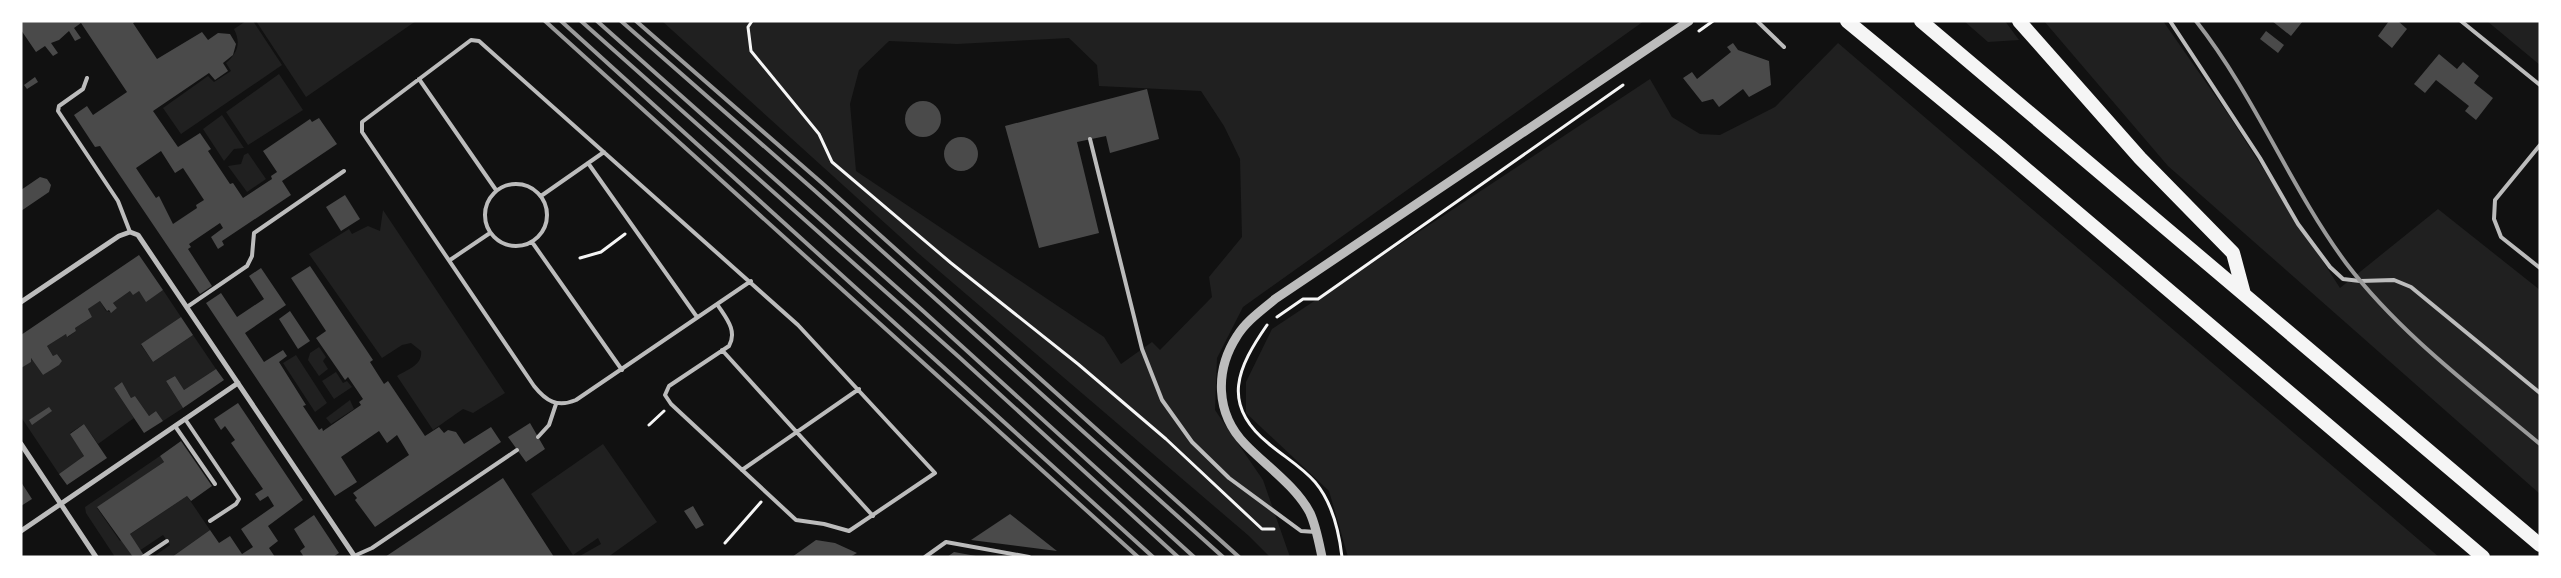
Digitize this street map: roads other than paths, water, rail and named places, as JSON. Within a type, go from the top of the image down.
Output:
[{"type":"highway","points":[[1848,21],[2008,154],[2483,557]]},
{"type":"highway","points":[[1921,21],[2540,545]]},
{"type":"highway","points":[[2019,21],[2196,219],[2233,253],[2244,294]]},
{"type":"street","points":[[1322,557],[1310,513],[1297,496],[1243,442],[1234,430],[1224,410],[1220,395],[1220,380],[1227,355],[1238,334],[1275,298],[1689,21]]},
{"type":"street","points":[[21,302],[119,236],[130,232],[138,235],[354,557]]},
{"type":"street","points":[[21,531],[238,383]]},
{"type":"street","points":[[21,444],[96,557]]},
{"type":"lane","points":[[1757,21],[1784,47]]},
{"type":"lane","points":[[2170,21],[2255,150],[2298,224],[2330,267],[2343,279],[2360,281],[2394,280],[2411,288],[2540,393]]},
{"type":"lane","points":[[2462,21],[2540,85]]},
{"type":"lane","points":[[717,304],[731,326],[733,334],[729,346],[669,386],[665,395],[671,404],[796,520],[824,524],[849,531],[935,473],[798,325],[751,281],[476,40],[470,40],[365,118],[361,128],[534,386],[542,395],[556,404],[567,404],[576,400],[622,370],[697,317],[751,281]]},
{"type":"lane","points":[[87,78],[83,89],[59,106],[58,111],[118,201],[130,232]]},
{"type":"lane","points":[[419,79],[496,190]]},
{"type":"lane","points":[[1090,139],[1142,348],[1162,400],[1183,432],[1222,471],[1301,531],[1316,532]]},
{"type":"lane","points":[[2540,145],[2495,200],[2494,219],[2500,237],[2540,268]]},
{"type":"lane","points":[[541,196],[604,152]]},
{"type":"lane","points":[[588,163],[697,317]]},
{"type":"lane","points":[[187,307],[247,266],[252,256],[254,233],[344,171]]},
{"type":"lane","points":[[520,184],[534,189],[541,196],[546,206],[546,221],[540,235],[532,242],[521,246],[509,246],[498,241],[490,233],[484,215],[490,197],[496,190],[505,185],[520,184]]},
{"type":"lane","points":[[450,260],[490,233]]},
{"type":"lane","points":[[532,242],[622,370]]},
{"type":"lane","points":[[722,350],[873,516]]},
{"type":"lane","points":[[742,470],[859,389]]},
{"type":"lane","points":[[538,437],[549,425],[556,404]]},
{"type":"lane","points":[[185,420],[239,499],[236,504],[210,521]]},
{"type":"lane","points":[[176,426],[215,484]]},
{"type":"lane","points":[[354,557],[372,548],[517,450]]},
{"type":"lane","points":[[143,557],[167,541]]},
{"type":"lane","points":[[925,557],[946,542],[1029,557]]},
{"type":"railway","points":[[545,21],[1138,557]]},
{"type":"railway","points":[[561,21],[1153,557]]},
{"type":"railway","points":[[581,21],[959,357],[1178,557]]},
{"type":"railway","points":[[597,21],[922,310],[1194,557]]},
{"type":"railway","points":[[621,21],[814,190],[1223,557]]},
{"type":"railway","points":[[636,21],[822,183],[1239,557]]},
{"type":"railway","points":[[2196,21],[2255,110],[2307,204],[2326,234],[2367,289],[2389,313],[2438,359],[2540,444]]}]
